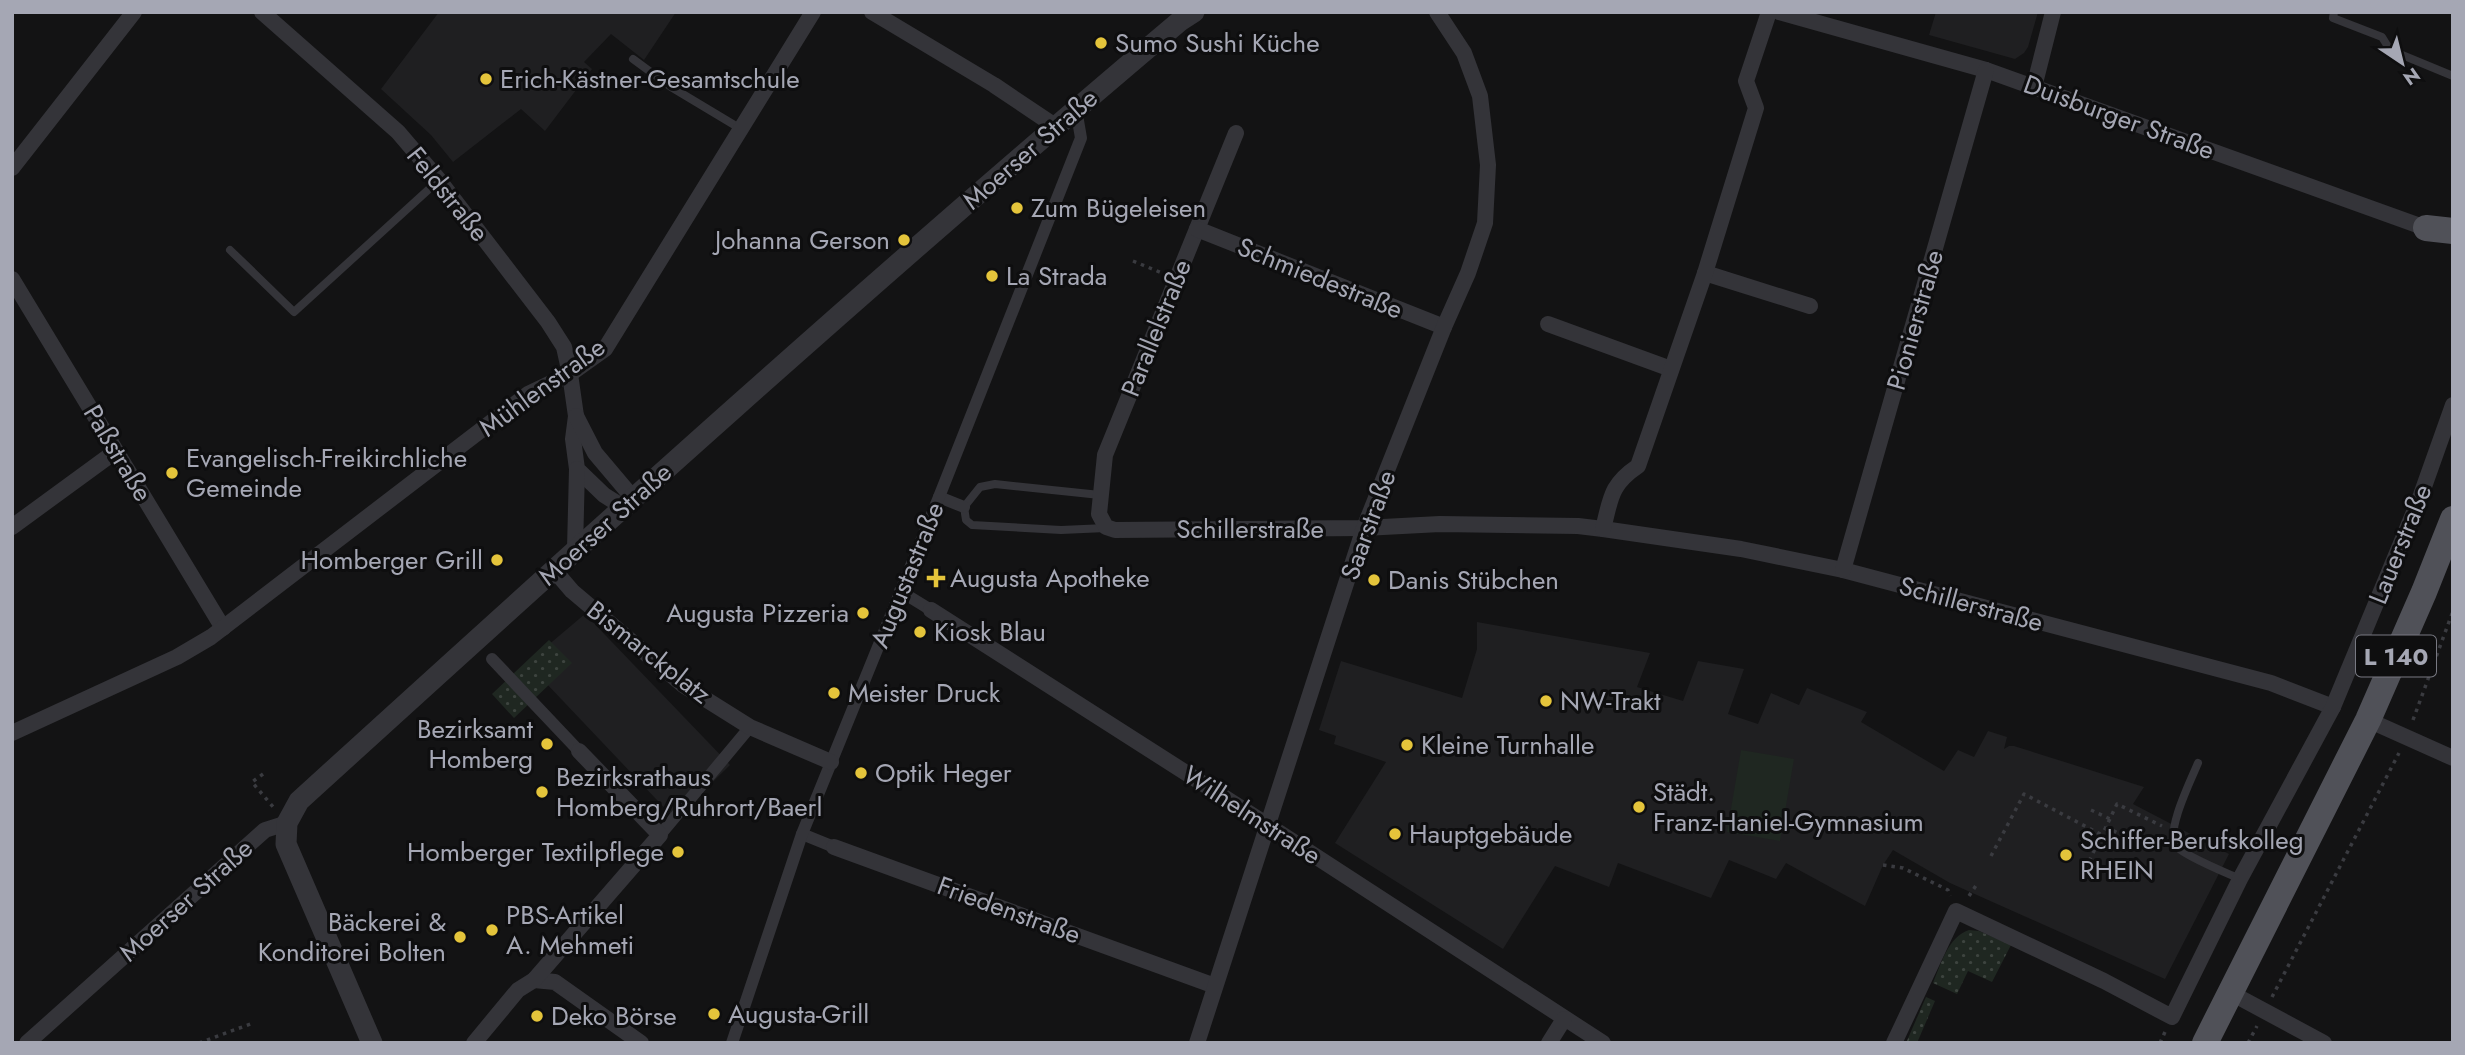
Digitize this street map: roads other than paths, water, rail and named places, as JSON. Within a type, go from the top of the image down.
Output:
[{"type":"main road","points":[[2426,228],[2453,231]]},
{"type":"main road","name":"Lauerstraße","points":[[2205,1043],[2368,720],[2453,519]]},
{"type":"street","points":[[12,168],[134,12]]},
{"type":"street","name":"Feldstraße","points":[[262,12],[398,132],[439,180],[548,321],[564,347],[576,415],[573,439],[577,469],[575,549]]},
{"type":"street","name":"Mühlenstraße","points":[[12,733],[177,657],[223,628],[528,394],[570,374],[605,349],[813,12]]},
{"type":"street","points":[[872,12],[994,85],[1055,126]]},
{"type":"street","name":"Moerser Straße","points":[[27,1043],[265,830],[287,823],[299,801],[575,549],[1055,126],[1194,12]]},
{"type":"street","name":"Saarstraße","points":[[1196,1043],[1364,528],[1468,272],[1485,223],[1488,165],[1480,96],[1464,53],[1437,12]]},
{"type":"street","points":[[1603,529],[1613,489],[1624,476],[1638,466],[1704,273],[1756,108],[1746,81],[1769,12]]},
{"type":"street","name":"Duisburger Straße","points":[[1779,12],[1986,70],[2453,238]]},
{"type":"street","points":[[2034,87],[2053,12]]},
{"type":"street","name":"Pionierstraße","points":[[1843,570],[1986,70]]},
{"type":"street","name":"Augustastraße","points":[[732,1043],[802,834],[1081,138],[1076,108]]},
{"type":"street","name":"Parallelstraße","points":[[1106,527],[1099,514],[1105,455],[1236,133]]},
{"type":"street","points":[[2426,228],[2453,244]]},
{"type":"street","name":"Schmiedestraße","points":[[1197,229],[1444,327]]},
{"type":"street","points":[[1704,273],[1810,306]]},
{"type":"street","name":"Paßstraße","points":[[12,279],[223,628]]},
{"type":"street","points":[[1548,324],[1671,369]]},
{"type":"street","name":"Lauerstraße","points":[[1894,1043],[1956,911],[2104,981],[2172,1017],[2240,879],[2333,707],[2421,495],[2453,405]]},
{"type":"street","name":"Feldstraße","points":[[576,415],[595,453],[628,503]]},
{"type":"street","points":[[12,527],[116,451]]},
{"type":"street","points":[[577,469],[604,495],[628,503]]},
{"type":"street","points":[[939,497],[964,507]]},
{"type":"street","name":"Schillerstraße","points":[[1106,527],[1115,530],[1364,528],[1440,524],[1578,526],[1741,549],[1843,570],[2272,683],[2333,707]]},
{"type":"street","name":"Bismarckplatz","points":[[554,570],[572,591],[683,685],[750,727],[831,762]]},
{"type":"street","name":"Wilhelmstraße","points":[[900,591],[1603,1043]]},
{"type":"street","points":[[492,659],[660,835]]},
{"type":"street","points":[[2368,720],[2453,758]]},
{"type":"street","points":[[474,1043],[518,990],[534,980],[750,727]]},
{"type":"street","points":[[287,823],[286,844],[372,1043]]},
{"type":"street","name":"Friedenstraße","points":[[802,834],[1215,986]]},
{"type":"street","points":[[534,980],[555,982],[641,1043]]},
{"type":"street","points":[[2231,993],[2324,1043]]},
{"type":"street","points":[[1549,1043],[1564,1019]]},
{"type":"lane","points":[[2334,12],[2333,18],[2382,37],[2390,50],[2453,76]]},
{"type":"lane","points":[[632,59],[671,88],[741,129]]},
{"type":"lane","points":[[230,250],[294,313],[439,180]]},
{"type":"lane","points":[[1100,495],[995,484],[979,487],[964,507],[966,520],[972,525],[1061,530],[1106,527]]},
{"type":"lane","points":[[2198,763],[2173,832],[2176,846],[2240,879]]},
{"type":"place","name":"Sumo Sushi Küche","points":[[1101,43]]},
{"type":"place","name":"Erich-Kästner-Gesamtschule","points":[[486,79]]},
{"type":"place","name":"Zum Bügeleisen","points":[[1017,208]]},
{"type":"place","name":"Johanna Gerson","points":[[904,240]]},
{"type":"place","name":"La Strada","points":[[992,276]]},
{"type":"place","name":"Evangelisch-Freikirchliche Gemeinde","points":[[172,473]]},
{"type":"place","name":"Homberger Grill","points":[[497,560]]},
{"type":"place","name":"Augusta Apotheke","points":[[936,578]]},
{"type":"place","name":"Danis Stübchen","points":[[1374,580]]},
{"type":"place","name":"Augusta Pizzeria","points":[[863,613]]},
{"type":"place","name":"Kiosk Blau","points":[[920,632]]},
{"type":"place","name":"Meister Druck","points":[[834,693]]},
{"type":"place","name":"NW-Trakt","points":[[1546,701]]},
{"type":"place","name":"Bezirksamt Homberg","points":[[547,744]]},
{"type":"place","name":"Kleine Turnhalle","points":[[1407,745]]},
{"type":"place","name":"Optik Heger","points":[[861,773]]},
{"type":"place","name":"Bezirksrathaus Homberg/Ruhrort/Baerl","points":[[542,792]]},
{"type":"place","name":"Städt. Franz-Haniel-Gymnasium","points":[[1639,807]]},
{"type":"place","name":"Hauptgebäude","points":[[1395,834]]},
{"type":"place","name":"Homberger Textilpflege","points":[[678,852]]},
{"type":"place","name":"Schiffer-Berufskolleg RHEIN","points":[[2066,855]]},
{"type":"place","name":"PBS-Artikel A. Mehmeti","points":[[492,930]]},
{"type":"place","name":"Bäckerei & Konditorei Bolten","points":[[460,937]]},
{"type":"place","name":"Augusta-Grill","points":[[714,1014]]},
{"type":"place","name":"Deko Börse","points":[[537,1016]]}]
